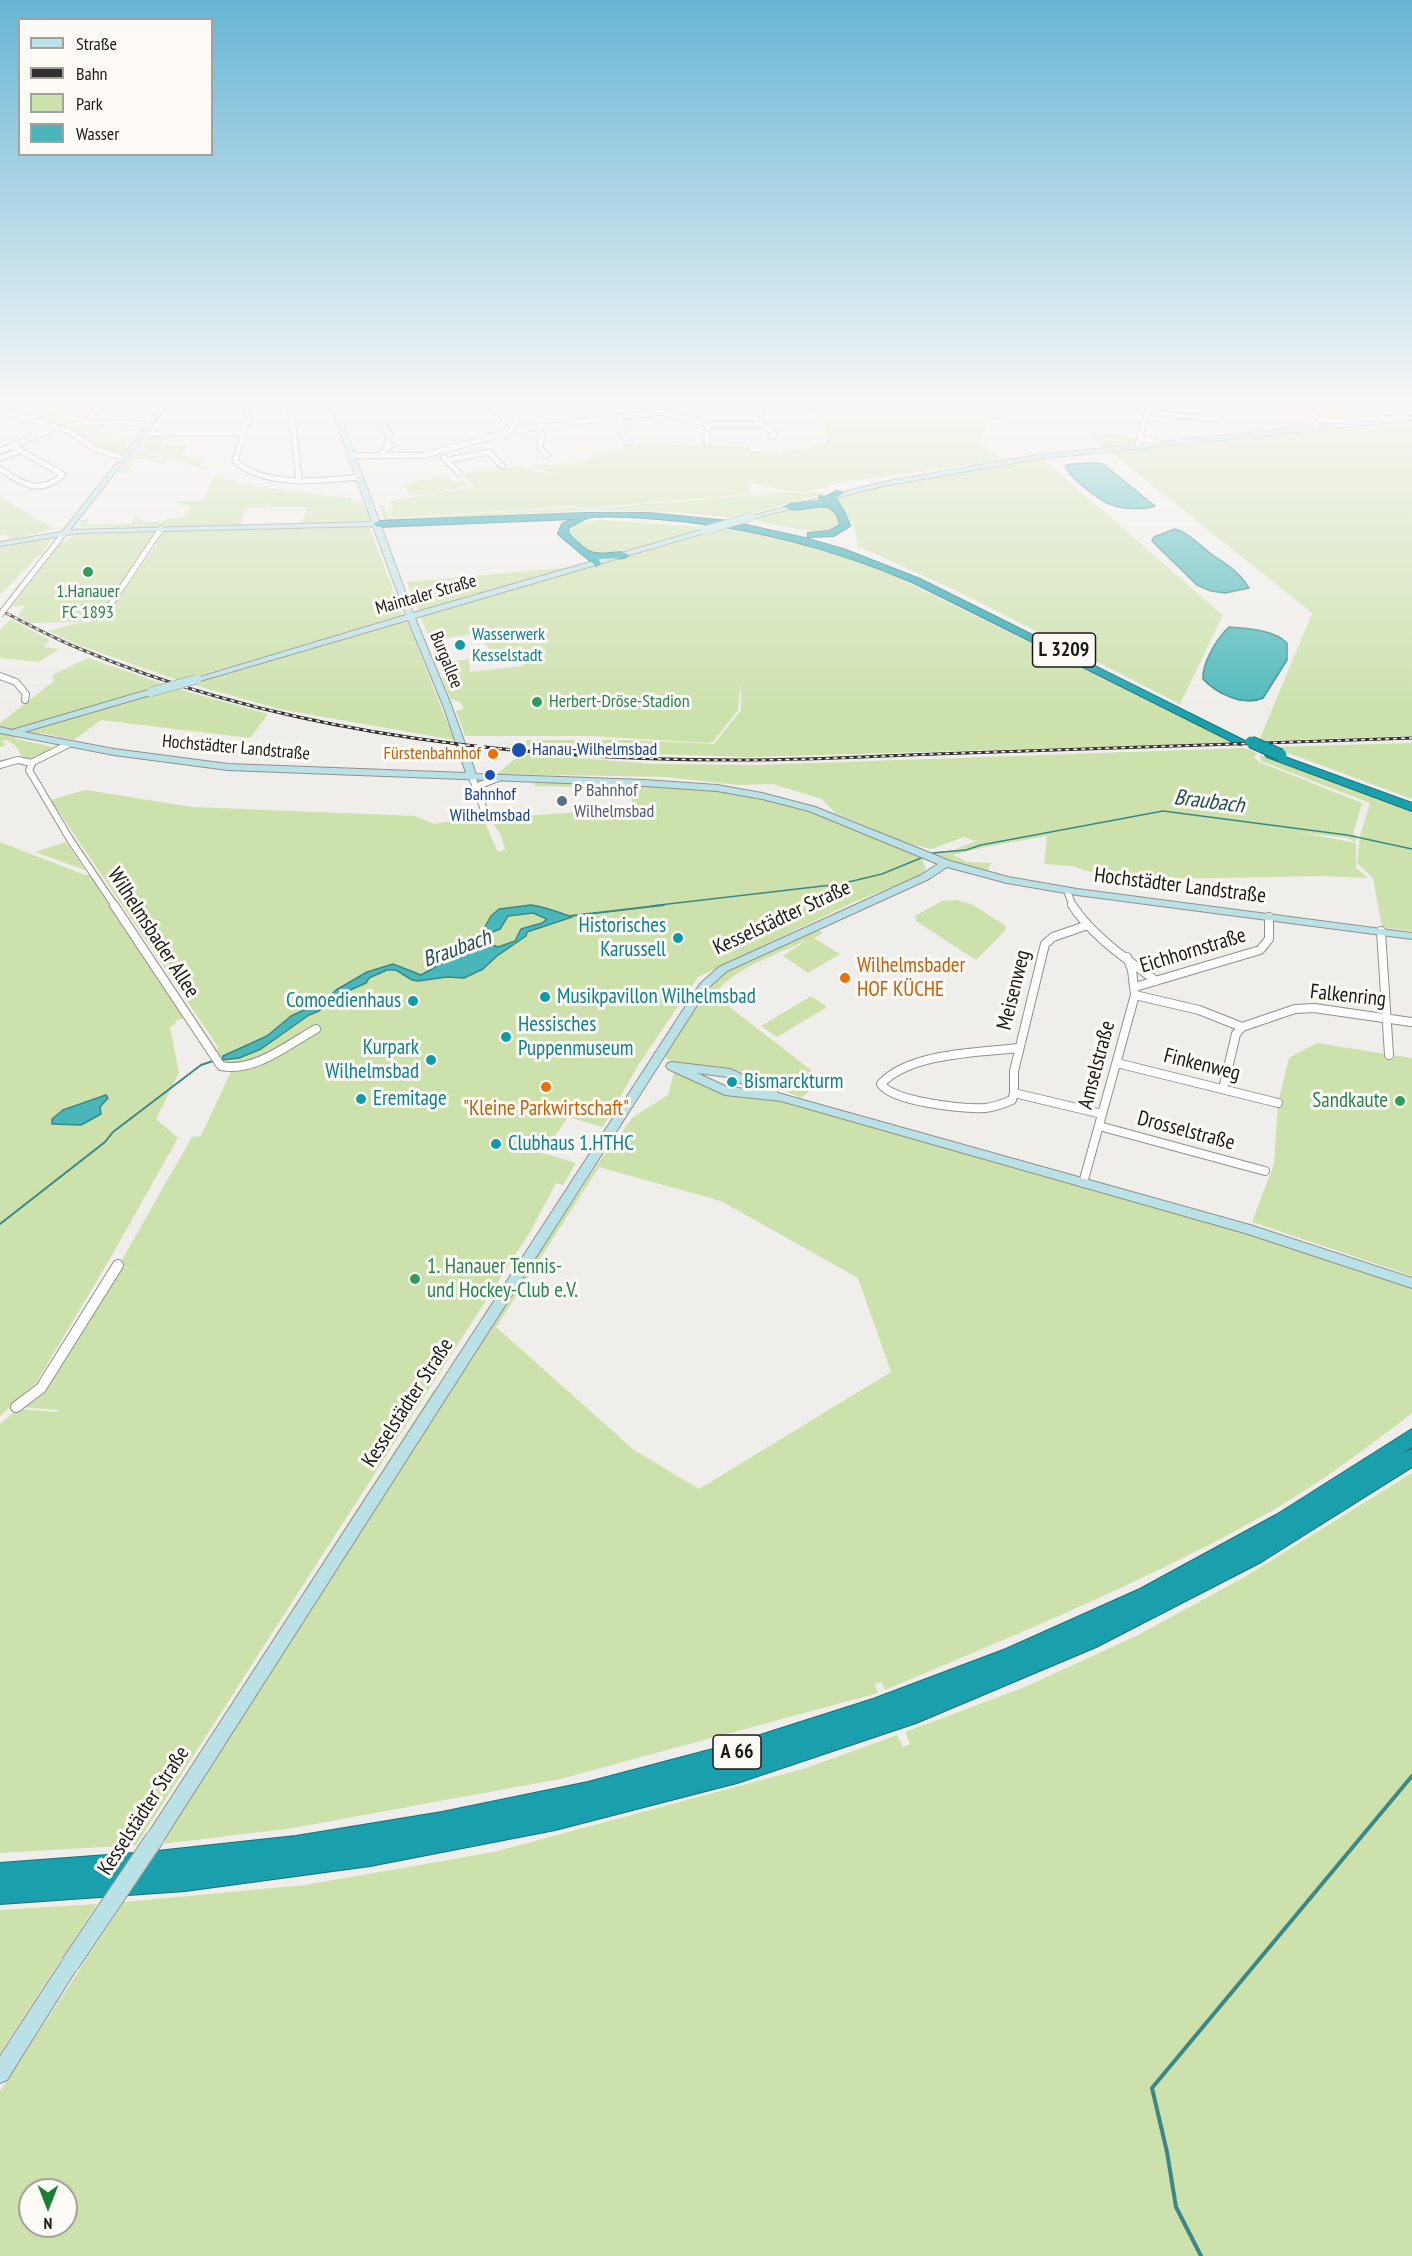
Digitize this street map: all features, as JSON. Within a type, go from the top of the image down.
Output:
[{"type":"highway","points":[[780,530],[813,535],[840,531],[845,526],[845,521],[836,509]]},
{"type":"highway","points":[[837,509],[850,523],[850,541],[877,559]]},
{"type":"highway","name":"L 3209","points":[[378,524],[532,514],[634,512],[702,517],[780,530],[877,559],[923,579],[1246,742]]},
{"type":"highway","name":"L 3209","points":[[418,522],[487,521],[573,515],[633,515],[698,520],[771,531],[818,542],[872,561],[917,581],[1246,742],[1412,807]]},
{"type":"highway","points":[[590,558],[564,536],[565,526],[588,517],[633,515]]},
{"type":"highway","points":[[487,521],[524,521],[547,528],[590,558]]},
{"type":"highway","points":[[580,568],[590,558],[624,555]]},
{"type":"highway","name":"L 3209","points":[[1276,755],[1412,803]]},
{"type":"highway","name":"A 66","points":[[0,1874],[194,1860],[392,1832],[624,1783],[817,1729],[953,1680],[1149,1595],[1327,1495],[1412,1437]]},
{"type":"highway","name":"A 66","points":[[0,1893],[188,1879],[400,1850],[630,1801],[804,1750],[939,1704],[1042,1662],[1148,1613],[1284,1539],[1341,1505],[1412,1457]]},
{"type":"main road","points":[[65,532],[83,509]]},
{"type":"main road","name":"Burgallee","points":[[372,509],[472,777]]},
{"type":"main road","points":[[624,555],[781,509]]},
{"type":"main road","name":"L 3209","points":[[0,544],[65,532],[378,524]]},
{"type":"main road","name":"Maintaler Straße","points":[[0,736],[580,568]]},
{"type":"main road","points":[[39,738],[39,732],[46,723]]},
{"type":"main road","name":"Hochstädter Landstraße","points":[[0,730],[69,744],[228,767],[671,784],[739,791],[826,814],[946,863],[996,878],[1067,891],[1412,936]]},
{"type":"main road","name":"Kesselstädter Straße","points":[[0,2073],[155,1838],[704,986],[715,975],[739,961],[925,877],[946,863]]},
{"type":"main road","points":[[656,1062],[730,1073],[775,1095],[1250,1230],[1412,1283]]},
{"type":"main road","points":[[672,1066],[724,1090],[775,1095]]},
{"type":"street","points":[[90,617],[102,617],[160,529]]},
{"type":"street","points":[[0,615],[65,532]]},
{"type":"street","points":[[0,676],[20,686],[26,694],[25,700]]},
{"type":"street","points":[[0,765],[22,760],[32,763],[69,744]]},
{"type":"street","name":"Wilhelmsbader Allee","points":[[32,763],[29,770],[47,805],[216,1060],[225,1068],[239,1068],[261,1059],[316,1029]]},
{"type":"street","name":"Burgallee","points":[[472,777],[487,818]]},
{"type":"street","points":[[477,793],[483,783],[498,778]]},
{"type":"street","points":[[1067,891],[1073,908],[1088,925],[1156,981]]},
{"type":"street","name":"Eichhornstraße","points":[[1135,991],[1156,981],[1260,950],[1269,939],[1269,916]]},
{"type":"street","name":"Meisenweg","points":[[1014,1093],[1014,1071],[1045,944],[1053,937],[1088,925]]},
{"type":"street","points":[[1381,931],[1389,1055]]},
{"type":"street","name":"Amselstraße","points":[[1083,1183],[1118,1063],[1135,991],[1127,957]]},
{"type":"street","points":[[1135,991],[1199,1010],[1242,1027],[1234,1038],[1223,1089]]},
{"type":"street","name":"Falkenring","points":[[1242,1027],[1282,1013],[1308,1008],[1411,1022]]},
{"type":"street","points":[[1019,1048],[923,1062],[891,1073],[881,1084],[891,1093],[952,1107],[1003,1105],[1012,1100],[1014,1093],[1102,1114]]},
{"type":"street","name":"Finkenweg","points":[[1118,1063],[1278,1103]]},
{"type":"street","name":"Drosselstraße","points":[[1099,1126],[1264,1171]]},
{"type":"street","points":[[16,1407],[41,1388],[118,1265]]},
{"type":"green space","points":[[0,509],[21,509],[55,529],[12,539],[6,534],[0,536]]},
{"type":"green space","points":[[189,509],[246,509],[240,525],[314,523],[302,523],[306,509],[366,509],[371,520],[370,522],[161,528],[78,527],[82,520],[89,518],[86,524],[131,524],[136,515],[145,522],[164,522],[165,519],[184,517]]},
{"type":"green space","points":[[380,509],[385,509],[388,517],[396,519],[549,509],[768,509],[736,518],[671,512],[596,510],[501,515],[457,520],[384,521]]},
{"type":"green space","points":[[388,509],[523,509],[396,518],[391,516]]},
{"type":"green space","points":[[794,509],[832,509],[841,524],[838,529],[819,533],[751,520]]},
{"type":"green space","points":[[842,509],[1101,509],[1223,615],[1180,704],[959,592],[858,546],[853,523]]},
{"type":"green space","points":[[1182,509],[1412,509],[1412,736],[1259,741],[1312,613]]},
{"type":"green space","points":[[600,520],[705,527],[619,553],[597,555],[580,546],[569,532],[576,523]]},
{"type":"green space","points":[[369,526],[403,616],[180,681],[76,644],[48,631],[82,622],[30,623],[18,616],[24,606],[12,607],[60,544],[78,534]],"holes":[[[152,543],[157,544],[104,619],[82,623],[88,615],[96,615],[102,608],[59,607],[107,607]]]},
{"type":"green space","points":[[723,529],[768,535],[813,545],[876,567],[1233,743],[750,757],[618,753],[493,743],[527,745],[526,740],[629,740],[714,744],[741,710],[741,683],[738,710],[713,742],[709,743],[590,736],[465,736],[456,711],[464,709],[461,703],[450,698],[442,678],[444,677],[440,663],[469,659],[470,672],[523,666],[525,662],[513,654],[493,654],[477,634],[430,640],[420,616]]},
{"type":"green space","points":[[53,537],[40,556],[33,558],[36,558],[0,595],[0,547]]},
{"type":"green space","points":[[572,567],[418,611],[407,582]]},
{"type":"green space","points":[[11,619],[50,640],[44,647],[59,649],[39,662],[0,658],[0,630]]},
{"type":"green space","points":[[400,622],[408,623],[454,740],[279,709],[191,684]]},
{"type":"green space","points":[[88,658],[184,691],[268,714],[250,738],[101,720],[74,740],[41,733],[13,738],[52,747],[36,759],[24,759],[15,745],[6,740],[2,741],[6,745],[0,747],[0,723],[54,681],[52,675]]},
{"type":"green space","points":[[1412,743],[1412,799],[1272,747]]},
{"type":"green space","points":[[1244,748],[1257,753],[1254,757],[1259,762],[1362,803],[1353,834],[1356,835],[1356,842],[1347,838],[1298,832],[1356,843],[1356,868],[1368,878],[1320,876],[1158,879],[1086,871],[1072,866],[1044,864],[1047,836],[953,855],[967,862],[991,863],[987,872],[930,853],[954,850],[976,841],[964,837],[932,849],[908,844],[835,813],[822,799],[773,784],[738,785],[665,777],[497,774],[521,754],[656,764],[758,765]]},
{"type":"green space","points":[[1260,755],[1412,810],[1412,931],[1382,927],[1373,878],[1357,863],[1360,836],[1370,803],[1261,761]]},
{"type":"green space","points":[[535,781],[716,789],[794,805],[911,853],[922,859],[926,869],[921,875],[854,902],[698,977],[639,1064],[603,1127],[568,1117],[543,1153],[576,1163],[563,1185],[556,1183],[530,1232],[136,1845],[0,1853],[0,1424],[17,1409],[57,1412],[59,1410],[18,1407],[42,1388],[119,1266],[137,1271],[119,1265],[192,1137],[201,1136],[233,1067],[224,1065],[218,1052],[215,1052],[50,807],[53,806],[218,1051],[218,1047],[51,800],[85,790],[193,807],[415,816],[434,824],[482,816],[498,852],[505,850],[501,835],[490,819],[588,811],[589,808],[632,807],[631,788],[534,786]]},
{"type":"green space","points":[[0,842],[90,875],[184,1018],[175,1021],[176,1024],[170,1027],[179,1073],[156,1119],[178,1138],[36,1383],[0,1416]]},
{"type":"green space","points":[[66,842],[85,870],[35,852]]},
{"type":"green space","points":[[957,900],[973,905],[1006,926],[1005,931],[976,960],[916,921],[915,916],[942,901]]},
{"type":"green space","points":[[816,929],[823,933],[814,938],[840,954],[808,973],[783,956],[807,940],[732,977],[714,995],[824,1080],[801,1098],[731,1069],[678,1063],[666,1058],[664,1054],[710,985],[726,971]]},
{"type":"green space","points":[[811,996],[827,1007],[777,1037],[761,1026]]},
{"type":"green space","points":[[1317,1043],[1412,1058],[1412,1276],[1252,1222],[1274,1164],[1278,1103],[1289,1058]]},
{"type":"green space","points":[[674,1072],[709,1087],[774,1098],[1249,1233],[1412,1286],[1412,1413],[1313,1485],[1206,1546],[1070,1611],[885,1690],[882,1682],[875,1684],[878,1693],[560,1779],[293,1828],[162,1844],[452,1385],[597,1165],[633,1117],[668,1095]],"holes":[[[599,1167],[721,1201],[858,1278],[891,1372],[699,1489],[634,1450],[496,1327]]]},
{"type":"green space","points":[[434,1390],[437,1391],[148,1837],[145,1837]]},
{"type":"green space","points":[[1412,1473],[1412,2256],[0,2256],[0,2091],[124,1902],[305,1885],[494,1852],[806,1768],[897,1735],[903,1747],[910,1744],[905,1732],[1025,1687],[1138,1635],[1243,1578]]},
{"type":"green space","points":[[97,1904],[0,2053],[0,1910]]},
{"type":"water","points":[[1175,529],[1189,536],[1231,568],[1249,588],[1225,593],[1211,591],[1197,585],[1152,541],[1154,537]]},
{"type":"water","points":[[1229,627],[1268,632],[1287,643],[1287,660],[1263,698],[1239,700],[1222,694],[1203,679],[1211,651]]},
{"type":"water","points":[[531,905],[572,917],[527,932],[526,936],[483,969],[464,978],[447,977],[418,981],[396,970],[387,970],[369,978],[366,983],[339,995],[261,1049],[239,1058],[222,1060],[223,1056],[267,1036],[291,1016],[326,1000],[336,990],[367,972],[393,964],[421,975],[444,962],[451,948],[463,944],[482,932],[491,916],[499,909]],"holes":[[[533,913],[547,919],[542,923],[521,929],[515,941],[498,947],[480,940],[482,936],[500,929],[508,916]]]},
{"type":"water","points":[[106,1095],[108,1098],[100,1107],[101,1114],[81,1125],[52,1124],[52,1119],[63,1110]]},
{"type":"waterway","name":"Braubach","points":[[932,853],[966,850],[981,845],[1163,811],[1347,835],[1412,849]]},
{"type":"waterway","name":"Braubach","points":[[651,906],[840,884],[882,874],[921,858]]},
{"type":"waterway","name":"Braubach","points":[[570,916],[664,905]]},
{"type":"waterway","name":"Braubach","points":[[0,1224],[105,1142],[113,1132],[201,1065],[213,1061]]},
{"type":"waterway","points":[[1201,2256],[1176,2207],[1167,2152],[1152,2088],[1412,1776]]},
{"type":"railway","points":[[0,610],[78,648],[157,678],[239,702],[322,722],[408,737],[493,748],[665,759],[776,760],[1412,738]]},
{"type":"place","name":"1.Hanauer FC 1893","points":[[88,572]]},
{"type":"place","name":"Wasserwerk Kesselstadt","points":[[460,645]]},
{"type":"place","name":"Herbert-Dröse-Stadion","points":[[537,702]]},
{"type":"place","name":"Hanau-Wilhelmsbad","points":[[519,750]]},
{"type":"place","name":"Fürstenbahnhof","points":[[493,754]]},
{"type":"place","name":"Bahnhof Wilhelmsbad","points":[[490,775]]},
{"type":"place","name":"P Bahnhof Wilhelmsbad","points":[[562,801]]},
{"type":"place","name":"Historisches Karussell","points":[[678,938]]},
{"type":"place","name":"Wilhelmsbader HOF KÜCHE","points":[[845,978]]},
{"type":"place","name":"Musikpavillon Wilhelmsbad","points":[[545,997]]},
{"type":"place","name":"Comoedienhaus","points":[[413,1001]]},
{"type":"place","name":"Hessisches Puppenmuseum","points":[[506,1037]]},
{"type":"place","name":"Kurpark Wilhelmsbad","points":[[431,1060]]},
{"type":"place","name":"Bismarckturm","points":[[732,1082]]},
{"type":"place","name":"\"Kleine Parkwirtschaft\"","points":[[546,1087]]},
{"type":"place","name":"Eremitage","points":[[361,1099]]},
{"type":"place","name":"Sandkaute","points":[[1400,1101]]},
{"type":"place","name":"Clubhaus 1.HTHC","points":[[496,1144]]},
{"type":"place","name":"1. Hanauer Tennis- und Hockey-Club e.V.","points":[[415,1279]]}]
